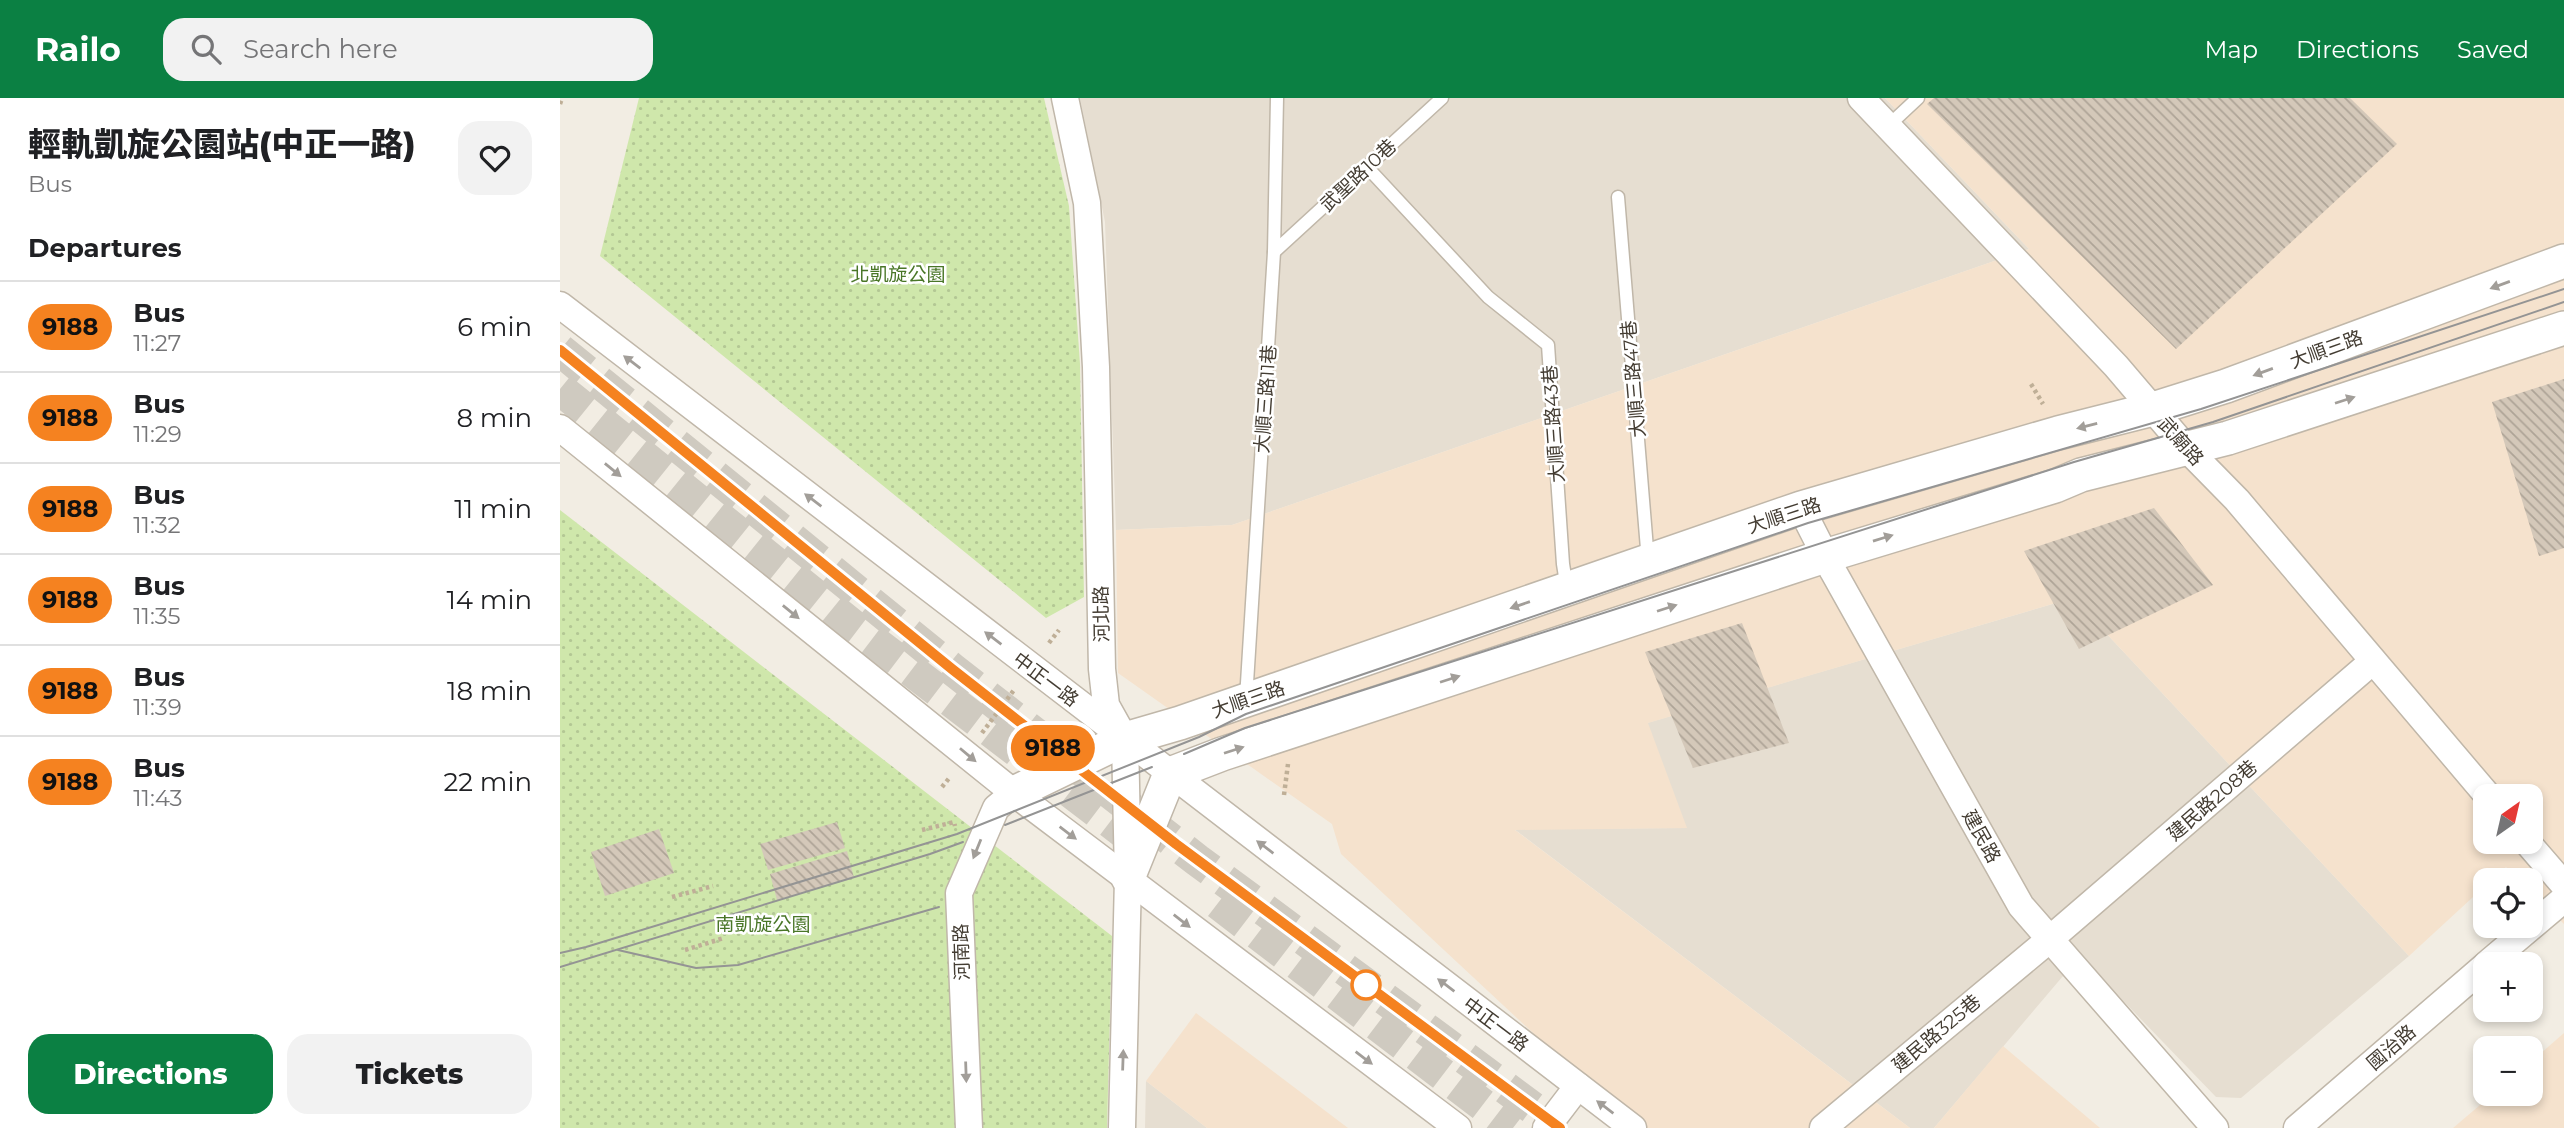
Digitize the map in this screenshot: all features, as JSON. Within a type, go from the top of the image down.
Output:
[{"type":"street","name":"河北路","points":[[1065,98],[1087,203],[1096,367],[1102,669],[1106,705],[1125,739],[1129,878],[1122,1128]]},
{"type":"street","name":"武廟路","points":[[1861,98],[2116,366],[2186,448],[2237,500],[2478,784]]},
{"type":"street","name":"大順三路","points":[[1014,793],[1125,739],[1801,508],[2058,433],[2153,410],[2564,261]]},
{"type":"street","name":"中正一路","points":[[560,305],[1633,1128]]},
{"type":"street","points":[[1129,878],[1170,774],[1222,754],[1825,556],[2055,486],[2081,475],[2228,438],[2564,328]]},
{"type":"street","points":[[560,428],[1014,793],[1458,1128]]},
{"type":"street","name":"建民路","points":[[1801,508],[1825,556],[2021,906],[2215,1128]]},
{"type":"street","name":"建民路208巷","points":[[2050,939],[2373,661]]},
{"type":"street","name":"河南路","points":[[969,1128],[959,893],[996,808],[1014,793]]},
{"type":"street","points":[[2537,854],[2564,885]]},
{"type":"street","name":"國治路","points":[[2501,952],[2564,898]]},
{"type":"street","name":"建民路325巷","points":[[1822,1128],[2050,939]]},
{"type":"street","name":"國治路","points":[[2297,1128],[2473,976]]},
{"type":"street","points":[[1546,1128],[1577,1086]]},
{"type":"lane","name":"大順三路11巷","points":[[1246,699],[1274,252],[1277,98]]},
{"type":"lane","name":"武聖路10巷","points":[[1274,252],[1442,98]]},
{"type":"lane","points":[[1888,126],[1918,98]]},
{"type":"lane","name":"大順三路43巷","points":[[1367,167],[1488,297],[1548,345],[1563,564],[1568,589]]},
{"type":"lane","name":"大順三路47巷","points":[[1618,197],[1648,561]]},
{"type":"path","points":[[560,104],[562,98]]},
{"type":"path","points":[[2031,384],[2046,409]]},
{"type":"path","points":[[942,787],[1059,630]]},
{"type":"path","points":[[922,830],[954,822]]},
{"type":"path","points":[[672,897],[713,886]]},
{"type":"path","points":[[685,950],[724,938]]},
{"type":"shaded area","points":[[1080,98],[1885,98],[2029,249],[1232,525],[1116,530],[1105,222]]},
{"type":"shaded area","points":[[1885,98],[2564,98],[2564,924],[2543,904],[2543,868],[2473,868],[2473,897],[2409,956],[2073,598],[1648,723],[1687,828],[1515,830],[1910,1128],[1646,1128],[1592,1088],[1341,854],[1332,824],[1118,673],[1116,530],[1232,525],[2029,249]]},
{"type":"shaded area","points":[[2073,598],[2409,956],[2241,1098],[2216,1097],[2080,956],[1934,1128],[1910,1128],[1514,829],[1686,828],[1647,723]]},
{"type":"shaded area","points":[[1196,1013],[1348,1128],[1207,1128],[1146,1081]]},
{"type":"shaded area","points":[[2564,1033],[2564,1128],[2453,1128],[2479,1106],[2543,1106],[2543,1051]]},
{"type":"shaded area","points":[[2003,1046],[2100,1128],[1934,1128]]},
{"type":"shaded area","points":[[1146,1081],[1207,1128],[1145,1128]]},
{"type":"green space","name":"北凱旋公園","points":[[639,98],[1044,98],[1069,206],[1080,364],[1084,597],[1046,618],[600,256]]},
{"type":"green space","name":"南凱旋公園","points":[[560,510],[1112,936],[1107,1128],[560,1128]]},
{"type":"building","points":[[1934,98],[2350,98],[2397,144],[2176,349],[1927,104]]},
{"type":"building","points":[[2564,379],[2564,548],[2539,556],[2492,402]]},
{"type":"building","points":[[2154,508],[2213,585],[2079,649],[2024,551]]},
{"type":"building","points":[[1742,623],[1789,743],[1693,768],[1645,652]]},
{"type":"building","points":[[837,822],[845,848],[768,870],[760,844]]},
{"type":"building","points":[[659,829],[674,873],[605,896],[591,852]]},
{"type":"building","points":[[847,851],[854,878],[777,900],[770,874]]},
{"type":"tunnel","points":[[560,350],[952,669],[1197,860],[1560,1128]]},
{"type":"tunnel","points":[[560,389],[857,629],[1125,833]]},
{"type":"tunnel","points":[[1218,903],[1513,1128]]},
{"type":"tram line","points":[[560,953],[957,834],[1199,737],[1246,714],[1808,523],[2201,409],[2564,289]]},
{"type":"tram line","points":[[1184,754],[1245,728],[2074,462],[2213,422],[2564,302]]},
{"type":"tram line","points":[[1005,825],[1152,767]]},
{"type":"tram line","points":[[560,967],[963,842]]},
{"type":"tram line","points":[[618,950],[696,968],[738,965],[939,907]]},
{"type":"bus line","name":"9188","points":[[560,350],[952,669],[1176,844],[1560,1128]]}]
